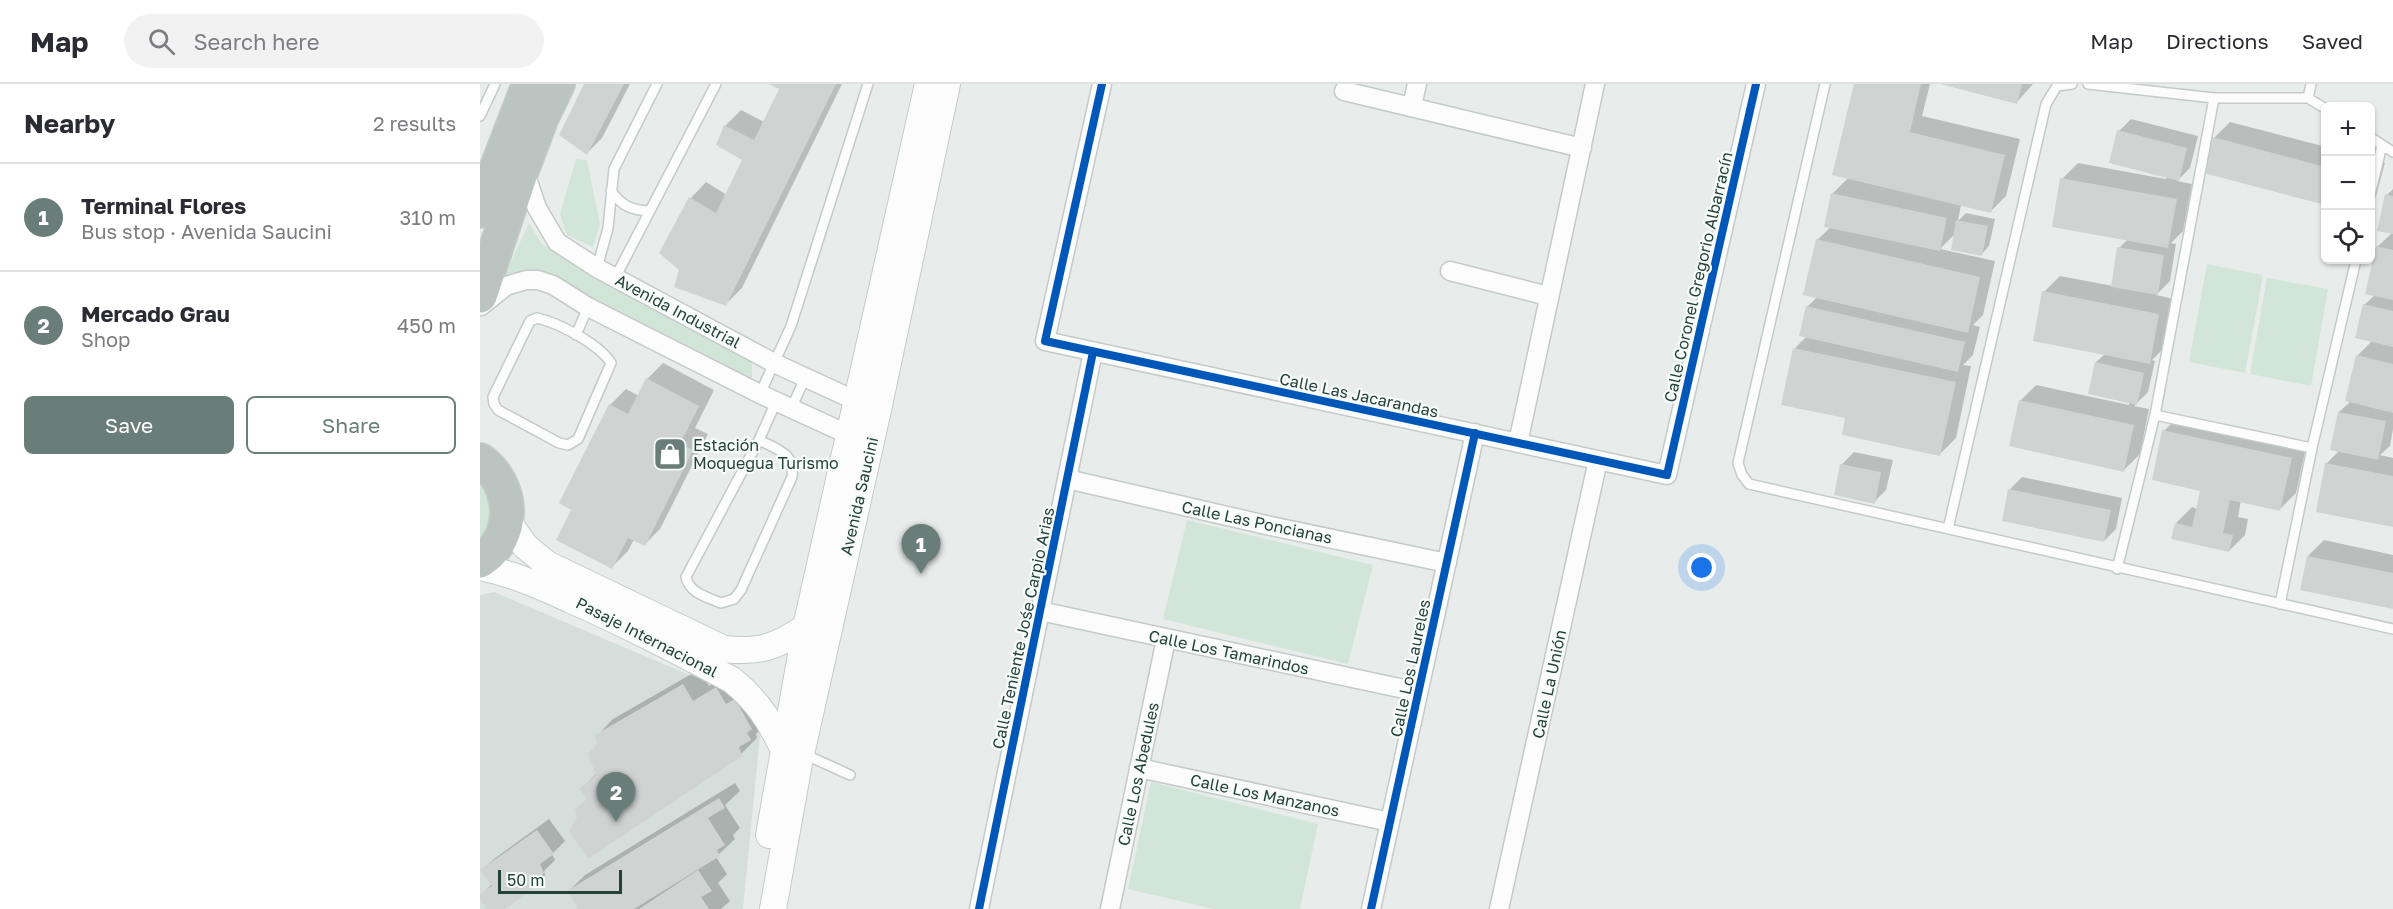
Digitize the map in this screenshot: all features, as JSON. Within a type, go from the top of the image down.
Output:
[{"type":"highway","points":[[480,211],[501,162],[549,87]]},
{"type":"highway","points":[[480,296],[501,162]]},
{"type":"highway","points":[[480,460],[494,472],[507,499],[507,520],[499,542],[480,561]]},
{"type":"main road","name":"Avenida Saucini","points":[[757,909],[917,182],[925,143],[928,84]]},
{"type":"main road","name":"Avenida Saucini","points":[[925,143],[947,84]]},
{"type":"main road","name":"Avenida Saucini","points":[[773,909],[806,627],[859,440]]},
{"type":"main road","name":"Pasaje Internacional","points":[[507,520],[525,546],[558,570],[724,649],[747,651],[769,647],[787,640],[806,627]]},
{"type":"main road","name":"Pasaje Internacional","points":[[480,567],[526,579],[615,619],[732,680],[748,693],[792,750]]},
{"type":"street","name":"Calle Las Jacarandas","points":[[1102,84],[1045,341],[1667,475]]},
{"type":"street","points":[[1412,106],[1417,84]]},
{"type":"street","points":[[1518,443],[1595,84]]},
{"type":"street","name":"Calle Coronel Gregorio Albarracín","points":[[1667,475],[1756,84]]},
{"type":"street","points":[[1344,91],[1582,148]]},
{"type":"street","name":"Avenida Industrial","points":[[501,162],[537,208],[557,242],[597,268],[774,363],[867,406]]},
{"type":"street","points":[[1450,271],[1548,296]]},
{"type":"street","points":[[480,308],[506,285],[526,280],[538,280],[553,285],[588,307],[776,402],[859,440]]},
{"type":"street","name":"Calle Teniente Jośe Carpio Arias","points":[[979,909],[1094,352]]},
{"type":"street","name":"Calle Los Laureles","points":[[1371,909],[1475,434]]},
{"type":"street","name":"Calle La Unión","points":[[1499,909],[1598,460]]},
{"type":"street","name":"Calle Las Poncianas","points":[[1067,479],[1266,525],[1447,563]]},
{"type":"street","name":"Calle Los Tamarindos","points":[[1040,612],[1418,692]]},
{"type":"street","name":"Calle Los Abedules","points":[[1110,909],[1166,639]]},
{"type":"street","name":"Calle Los Manzanos","points":[[1139,768],[1390,822]]},
{"type":"lane","points":[[480,116],[495,84]]},
{"type":"lane","points":[[597,268],[608,228],[614,169],[657,84]]},
{"type":"lane","points":[[615,278],[716,84]]},
{"type":"lane","points":[[759,440],[786,454],[793,465],[792,477],[741,590],[734,599],[721,603],[694,591],[688,585],[687,577],[759,440],[776,402],[774,363],[791,326],[868,84]]},
{"type":"lane","points":[[1825,84],[1738,463],[1742,475],[1749,484],[2117,569],[2393,629]]},
{"type":"lane","points":[[1948,529],[2046,104],[2057,85],[2072,84]]},
{"type":"lane","points":[[2088,84],[2214,98],[2308,98],[2321,106]]},
{"type":"lane","points":[[2308,98],[2311,84]]},
{"type":"lane","points":[[2117,569],[2155,416],[2214,98]]},
{"type":"lane","points":[[2375,141],[2393,152]]},
{"type":"lane","points":[[2375,174],[2382,145]]},
{"type":"lane","points":[[611,191],[620,202],[633,210],[650,211]]},
{"type":"lane","points":[[2280,604],[2312,448],[2355,264]]},
{"type":"lane","points":[[576,335],[588,307]]},
{"type":"lane","points":[[537,318],[546,320],[576,335],[604,353],[611,363],[578,439],[568,445],[559,443],[498,410],[493,397],[530,321],[537,318]]},
{"type":"lane","points":[[776,402],[806,378]]},
{"type":"lane","points":[[2155,416],[2312,448]]},
{"type":"lane","points":[[792,750],[850,775]]},
{"type":"shaded area","points":[[494,592],[739,696],[753,714],[760,736],[743,909],[480,909],[480,595]]},
{"type":"green space","points":[[576,159],[587,160],[600,224],[593,247],[567,235],[560,214]]},
{"type":"green space","points":[[529,223],[542,244],[752,361],[752,380],[539,275],[502,280]]},
{"type":"green space","points":[[2207,264],[2263,275],[2245,373],[2189,362]]},
{"type":"green space","points":[[2267,278],[2328,289],[2311,386],[2250,374]]},
{"type":"green space","points":[[480,473],[487,479],[495,521],[480,546]]},
{"type":"green space","points":[[1187,520],[1373,565],[1348,664],[1163,619]]},
{"type":"green space","points":[[1151,782],[1318,824],[1300,909],[1213,909],[1128,889]]},
{"type":"building","points":[[584,84],[624,84],[587,155],[559,135]]},
{"type":"building","points":[[769,84],[836,84],[726,306],[674,287],[679,270],[659,253],[689,197],[716,213],[742,160],[716,145],[724,125],[754,140],[779,89]]},
{"type":"building","points":[[1854,84],[1921,84],[1910,132],[2005,155],[1991,213],[1832,175]]},
{"type":"building","points":[[1940,84],[2022,84],[2017,104]]},
{"type":"building","points":[[2117,130],[2187,148],[2179,181],[2109,163]]},
{"type":"building","points":[[2213,137],[2321,166],[2321,204],[2204,173]]},
{"type":"building","points":[[2060,178],[2177,199],[2168,248],[2052,227]]},
{"type":"building","points":[[1831,193],[1947,218],[1940,251],[1824,227]]},
{"type":"building","points":[[2385,194],[2393,196],[2393,234],[2377,231]]},
{"type":"building","points":[[1956,220],[1988,226],[1982,256],[1951,250]]},
{"type":"building","points":[[1816,239],[1980,277],[1968,333],[1803,295]]},
{"type":"building","points":[[2376,246],[2393,250],[2393,300],[2365,294],[2372,264],[2375,264]]},
{"type":"building","points":[[2117,247],[2164,255],[2158,295],[2111,287]]},
{"type":"building","points":[[2042,291],[2159,314],[2150,364],[2033,341]]},
{"type":"building","points":[[2363,304],[2393,311],[2393,347],[2355,338]]},
{"type":"building","points":[[1806,306],[1965,342],[1958,372],[1799,336]]},
{"type":"building","points":[[1793,348],[1956,382],[1940,456],[1842,435],[1845,418],[1781,405]]},
{"type":"building","points":[[2356,355],[2393,364],[2393,413],[2345,401]]},
{"type":"building","points":[[2095,362],[2144,373],[2137,405],[2088,394]]},
{"type":"building","points":[[646,378],[699,406],[680,444],[693,450],[645,546],[628,538],[612,569],[556,540],[571,510],[559,503],[609,404],[628,414]]},
{"type":"building","points":[[2019,400],[2134,425],[2124,472],[2009,446]]},
{"type":"building","points":[[2338,412],[2386,421],[2378,460],[2330,450]]},
{"type":"building","points":[[2162,430],[2292,458],[2280,511],[2230,500],[2223,533],[2233,535],[2229,552],[2171,539],[2175,523],[2192,527],[2200,491],[2152,480]]},
{"type":"building","points":[[2325,463],[2393,476],[2393,527],[2316,512]]},
{"type":"building","points":[[1840,464],[1881,472],[1875,504],[1834,495]]},
{"type":"building","points":[[2008,489],[2111,510],[2104,542],[2002,521]]},
{"type":"building","points":[[2307,556],[2393,573],[2393,609],[2300,590]]},
{"type":"building","points":[[683,684],[693,701],[716,687],[726,704],[735,699],[752,729],[747,733],[751,740],[739,747],[742,756],[588,859],[569,831],[577,817],[575,809],[587,799],[579,789],[596,775],[588,754],[597,744],[595,735]]},
{"type":"building","points":[[719,798],[725,808],[708,818],[725,845],[717,850],[720,856],[634,909],[578,909],[567,891]]},
{"type":"building","points":[[537,830],[554,854],[540,864],[544,873],[532,884],[534,888],[505,909],[487,909],[480,899],[480,894],[492,886],[480,870]]},
{"type":"building","points":[[698,870],[712,891],[701,897],[709,909],[639,909]]},
{"type":"cycle path","points":[[1102,84],[1045,341],[1667,475],[1756,84]]},
{"type":"cycle path","points":[[979,909],[1093,352]]},
{"type":"cycle path","points":[[1371,909],[1475,433]]},
{"type":"place","name":"Estación Moquegua Turismo","points":[[670,454]]},
{"type":"place","name":"Terminal Flores","points":[[921,574]]},
{"type":"place","name":"Mercado Grau","points":[[616,822]]}]
